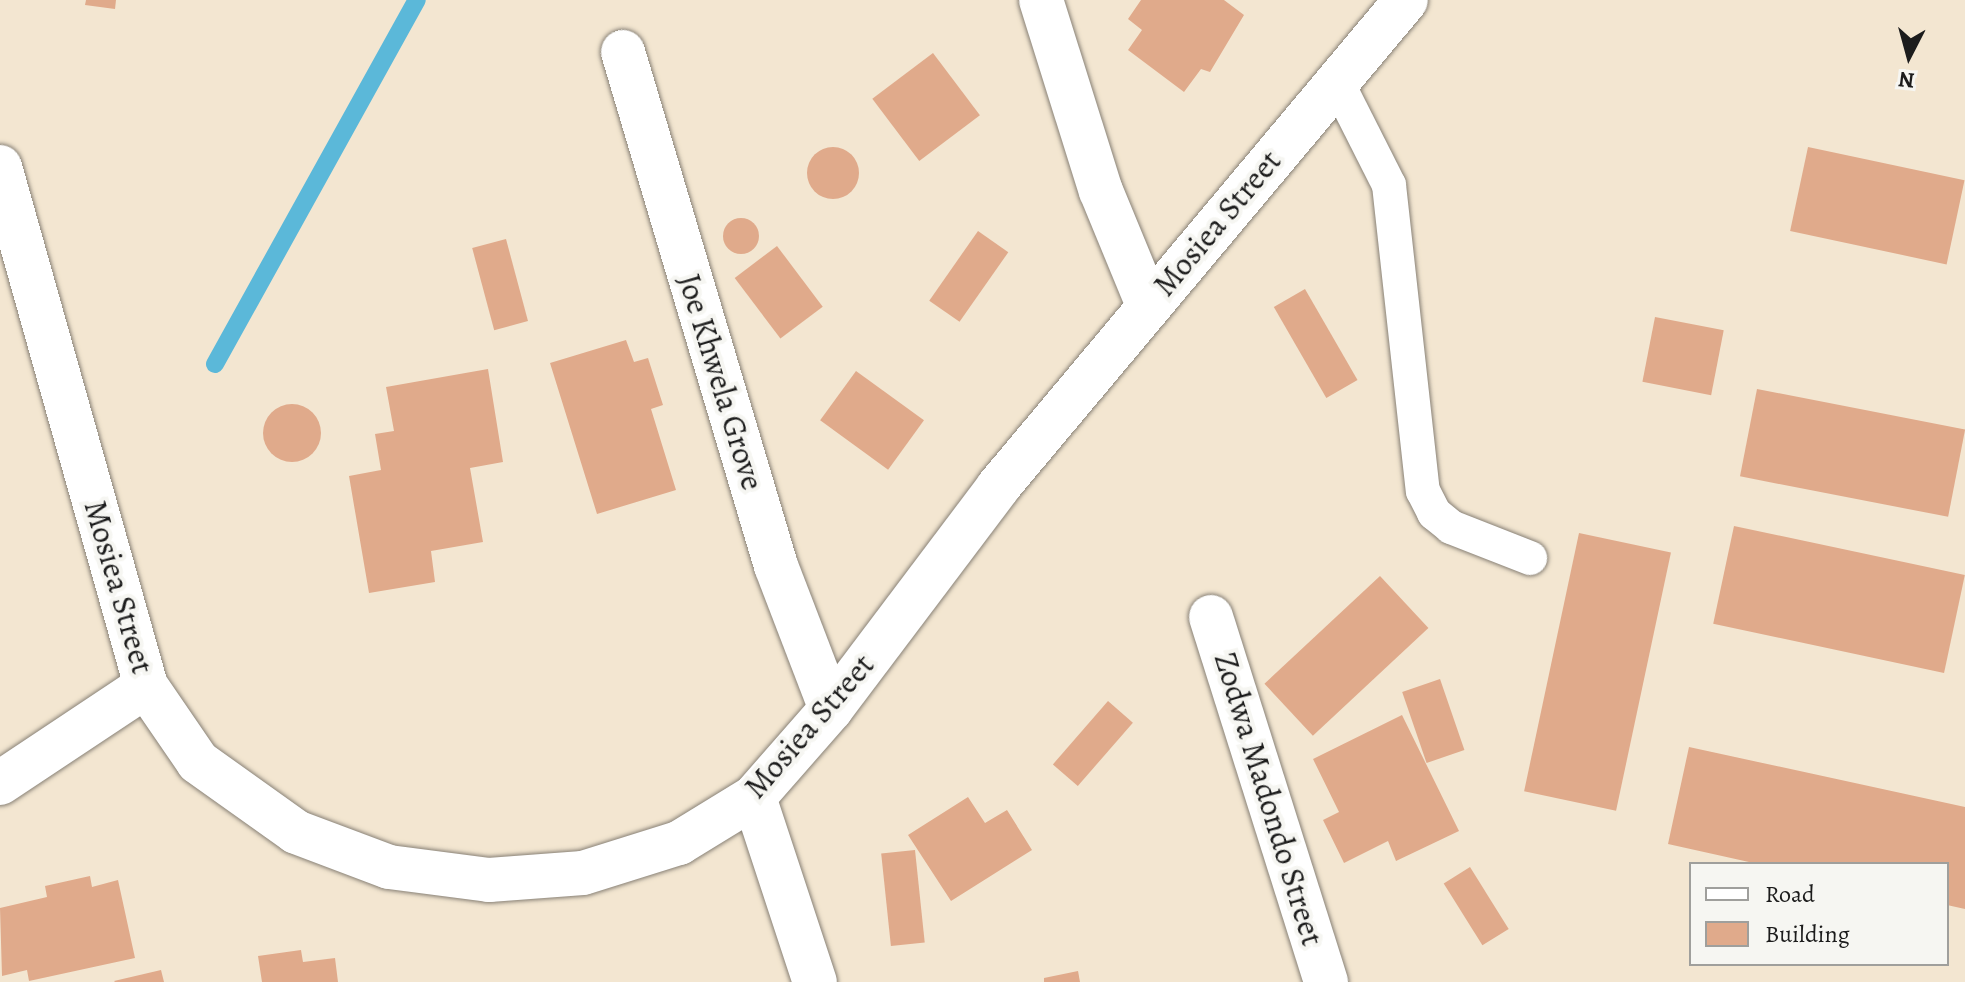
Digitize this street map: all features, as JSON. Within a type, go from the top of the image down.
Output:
[{"type":"street","points":[[1041,0],[1101,191],[1148,305]]},
{"type":"street","name":"Mosiea Street","points":[[0,167],[146,686],[198,762],[296,832],[389,867],[489,880],[583,873],[679,843],[754,797],[831,709],[998,487],[1406,0]]},
{"type":"street","name":"Joe Khwela Grove","points":[[623,52],[776,566],[831,709]]},
{"type":"street","name":"Zodwa Madondo Street","points":[[1211,617],[1326,982]]},
{"type":"street","points":[[0,783],[146,686]]},
{"type":"street","points":[[754,797],[815,982]]},
{"type":"lane","points":[[1337,82],[1389,185],[1423,491],[1434,513],[1451,527],[1530,558]]},
{"type":"building","points":[[86,0],[116,0],[115,9],[85,5]]},
{"type":"building","points":[[1141,0],[1224,0],[1244,15],[1210,72],[1201,69],[1184,92],[1128,50],[1142,30],[1128,19]]},
{"type":"building","points":[[933,53],[980,115],[919,161],[872,99]]},
{"type":"building","points":[[833,147],[851,155],[859,173],[851,191],[833,199],[815,191],[807,173],[815,155]]},
{"type":"building","points":[[1808,147],[1965,180],[1947,264],[1790,231]]},
{"type":"building","points":[[741,218],[754,223],[759,236],[754,249],[741,254],[728,249],[723,236],[728,223]]},
{"type":"building","points":[[978,231],[1008,252],[960,322],[929,301]]},
{"type":"building","points":[[506,239],[528,321],[494,330],[472,248]]},
{"type":"building","points":[[777,246],[823,307],[780,339],[735,278]]},
{"type":"building","points":[[1305,289],[1358,380],[1326,398],[1274,307]]},
{"type":"building","points":[[1655,317],[1724,330],[1711,395],[1642,382]]},
{"type":"building","points":[[626,340],[634,362],[648,358],[663,405],[651,409],[676,490],[597,514],[550,363]]},
{"type":"building","points":[[488,369],[503,462],[470,468],[483,542],[431,551],[435,582],[369,593],[349,476],[381,470],[375,434],[394,431],[386,387]]},
{"type":"building","points":[[856,371],[924,420],[888,470],[820,420]]},
{"type":"building","points":[[1757,389],[1965,429],[1948,517],[1740,476]]},
{"type":"building","points":[[292,404],[303,406],[312,413],[319,422],[319,444],[312,453],[303,460],[292,462],[281,460],[272,453],[265,444],[263,433],[265,422],[272,413],[281,406]]},
{"type":"building","points":[[1734,526],[1965,575],[1944,673],[1713,624]]},
{"type":"building","points":[[1579,533],[1671,553],[1616,811],[1524,791]]},
{"type":"building","points":[[1380,576],[1428,628],[1313,736],[1264,684]]},
{"type":"building","points":[[1440,679],[1464,750],[1427,763],[1402,692]]},
{"type":"building","points":[[1108,701],[1133,723],[1078,786],[1053,764]]},
{"type":"building","points":[[1402,715],[1459,831],[1396,861],[1388,841],[1344,863],[1323,820],[1339,812],[1313,759]]},
{"type":"building","points":[[1689,747],[1965,807],[1965,909],[1949,905],[1949,862],[1749,862],[1668,844]]},
{"type":"building","points":[[968,797],[985,823],[1007,810],[1032,850],[951,901],[908,835]]},
{"type":"building","points":[[915,850],[925,942],[891,946],[881,854]]},
{"type":"building","points":[[1470,867],[1509,929],[1482,945],[1444,883]]},
{"type":"building","points":[[90,876],[92,887],[118,880],[135,958],[29,981],[27,970],[2,976],[0,908],[47,897],[45,886]]},
{"type":"building","points":[[301,950],[303,962],[335,958],[338,982],[262,982],[258,956]]},
{"type":"building","points":[[161,970],[164,982],[114,981]]},
{"type":"building","points":[[1078,971],[1080,982],[1044,982],[1044,978]]},
{"type":"waterway","points":[[215,364],[417,0]]}]
